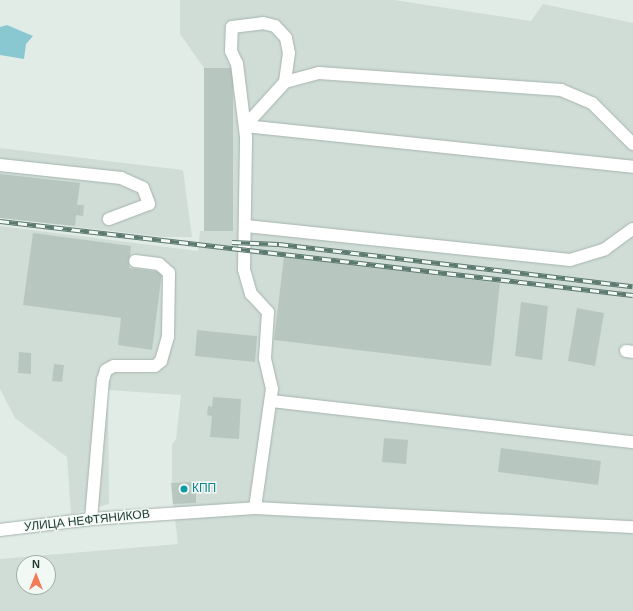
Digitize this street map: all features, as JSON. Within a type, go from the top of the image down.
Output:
[{"type":"street","points":[[245,126],[285,82],[289,54],[286,38],[275,26],[263,23],[232,28],[231,51],[237,64],[245,126],[246,226],[244,269],[251,294],[268,312],[265,347],[272,389],[255,508]]},
{"type":"street","points":[[285,82],[319,74],[561,90],[592,103],[633,144]]},
{"type":"street","points":[[245,126],[633,167]]},
{"type":"street","points":[[0,165],[121,178],[143,188],[149,204],[109,219]]},
{"type":"street","points":[[246,226],[570,260],[604,249],[633,229]]},
{"type":"street","points":[[91,519],[103,380],[106,370],[114,366],[155,366],[161,361],[168,337],[170,273],[159,264],[135,261]]},
{"type":"street","points":[[271,401],[633,442]]},
{"type":"street","name":"УЛИЦА НЕФТЯНИКОВ","points":[[0,530],[91,519],[255,508],[633,527]]},
{"type":"shaded area","points":[[180,0],[394,0],[531,21],[543,4],[633,23],[633,611],[0,611],[0,559],[16,558],[16,595],[56,595],[56,555],[47,555],[178,544],[172,494],[172,444],[176,439],[181,395],[108,390],[109,504],[71,514],[67,457],[15,418],[0,389],[0,226],[198,251],[200,231],[204,231],[204,68],[180,34]]},
{"type":"shaded area","points":[[0,148],[183,170],[192,237],[163,237],[0,218]]},
{"type":"water","points":[[7,25],[33,36],[26,44],[24,59],[0,55],[0,27]]},
{"type":"building","points":[[204,68],[233,68],[233,231],[204,231]]},
{"type":"building","points":[[0,174],[80,183],[77,205],[84,205],[83,216],[76,215],[75,226],[0,218]]},
{"type":"building","points":[[33,233],[131,246],[129,268],[162,272],[152,350],[118,345],[121,318],[23,305]]},
{"type":"building","points":[[284,257],[500,283],[491,366],[274,340]]},
{"type":"building","points":[[521,302],[548,306],[542,360],[515,356]]},
{"type":"building","points":[[577,308],[604,313],[595,366],[568,361]]},
{"type":"building","points":[[197,330],[257,336],[255,362],[195,356]]},
{"type":"building","points":[[19,352],[31,353],[31,374],[18,373]]},
{"type":"building","points":[[54,364],[64,365],[62,382],[52,381]]},
{"type":"building","points":[[213,397],[241,399],[239,439],[210,437],[212,416],[207,415],[208,406],[212,407]]},
{"type":"building","points":[[384,438],[408,440],[406,464],[382,462]]},
{"type":"building","points":[[501,448],[601,461],[598,485],[498,472]]},
{"type":"building","name":"КПП","points":[[196,482],[196,503],[173,504],[171,483]]},
{"type":"railway","points":[[0,221],[633,295]]},
{"type":"railway","points":[[232,242],[279,244],[633,286]]},
{"type":"place","name":"КПП","points":[[184,489]]}]
